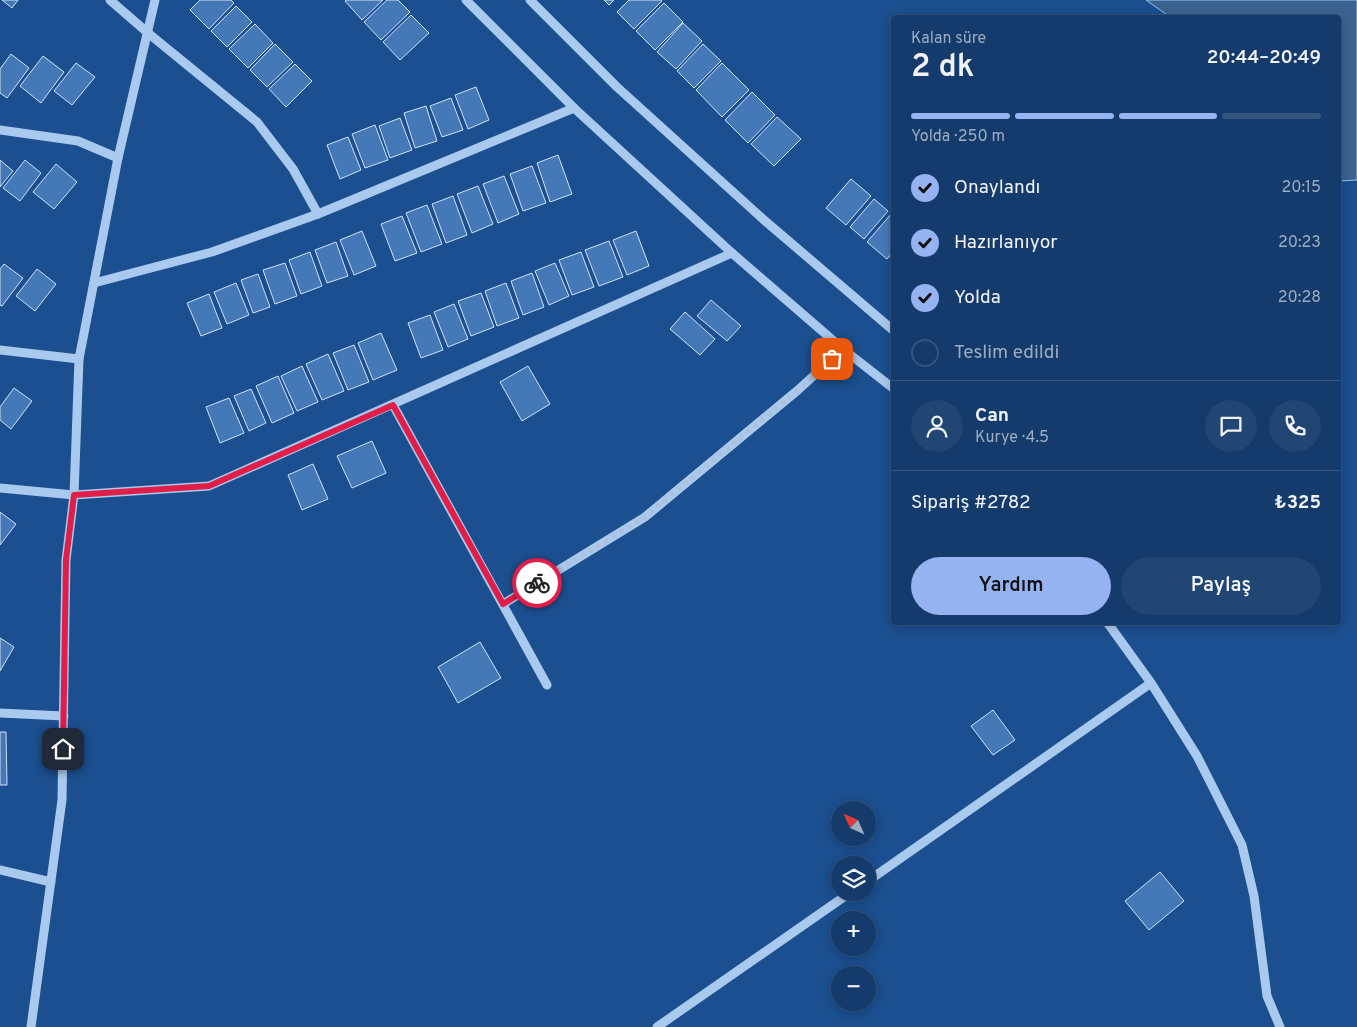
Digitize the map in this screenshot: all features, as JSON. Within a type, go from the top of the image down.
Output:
[{"type":"street","points":[[110,0],[257,122],[293,169],[318,214]]},
{"type":"street","points":[[32,1027],[62,800],[66,560],[74,495],[79,359],[118,158],[155,0]]},
{"type":"street","points":[[466,0],[574,108],[732,253],[843,349],[891,387]]},
{"type":"street","points":[[530,0],[617,87],[771,226],[891,327]]},
{"type":"street","points":[[94,283],[212,252],[318,214],[574,108]]},
{"type":"street","points":[[0,130],[78,141],[118,158]]},
{"type":"street","points":[[0,488],[74,495],[209,486],[732,253]]},
{"type":"street","points":[[503,604],[645,517],[798,390],[843,349]]},
{"type":"street","points":[[0,350],[79,359]]},
{"type":"street","points":[[393,405],[547,685]]},
{"type":"street","points":[[1109,625],[1151,683],[1197,756],[1242,845],[1254,896],[1267,996],[1280,1027]]},
{"type":"street","points":[[876,875],[1151,683]]},
{"type":"street","points":[[0,713],[64,716]]},
{"type":"street","points":[[0,870],[51,882]]},
{"type":"street","points":[[657,1027],[837,901]]},
{"type":"water","points":[[1146,0],[1357,0],[1357,180],[1341,181],[1341,15],[1167,15]]},
{"type":"building","points":[[2,0],[18,0],[12,8]]},
{"type":"building","points":[[200,0],[231,0],[234,3],[209,29],[190,10]]},
{"type":"building","points":[[346,0],[383,0],[362,20]]},
{"type":"building","points":[[387,0],[398,0],[410,12],[381,40],[364,22]]},
{"type":"building","points":[[604,0],[614,0],[609,5]]},
{"type":"building","points":[[629,0],[662,1],[634,29],[617,12]]},
{"type":"building","points":[[664,3],[683,22],[655,50],[636,31]]},
{"type":"building","points":[[236,6],[252,22],[227,47],[211,31]]},
{"type":"building","points":[[411,15],[429,33],[400,60],[383,42]]},
{"type":"building","points":[[683,23],[702,41],[676,69],[657,52]]},
{"type":"building","points":[[255,24],[273,43],[248,68],[229,49]]},
{"type":"building","points":[[275,44],[293,62],[267,87],[250,70]]},
{"type":"building","points":[[703,44],[721,61],[694,88],[677,71]]},
{"type":"building","points":[[11,54],[29,68],[7,98],[0,93],[0,69]]},
{"type":"building","points":[[43,56],[64,72],[41,103],[20,86]]},
{"type":"building","points":[[76,63],[95,77],[72,105],[54,91]]},
{"type":"building","points":[[722,63],[749,90],[722,117],[696,90]]},
{"type":"building","points":[[295,64],[312,81],[286,107],[269,89]]},
{"type":"building","points":[[476,87],[489,120],[468,129],[455,95]]},
{"type":"building","points":[[752,92],[775,115],[748,143],[725,120]]},
{"type":"building","points":[[451,98],[463,130],[442,137],[430,106]]},
{"type":"building","points":[[426,106],[437,141],[415,148],[404,113]]},
{"type":"building","points":[[777,117],[801,139],[774,166],[751,144]]},
{"type":"building","points":[[400,118],[412,150],[390,158],[379,126]]},
{"type":"building","points":[[375,125],[388,160],[365,168],[352,134]]},
{"type":"building","points":[[348,137],[361,170],[340,179],[327,145]]},
{"type":"building","points":[[558,155],[572,194],[550,202],[537,163]]},
{"type":"building","points":[[0,160],[13,171],[0,187]]},
{"type":"building","points":[[25,160],[41,173],[20,201],[3,188]]},
{"type":"building","points":[[56,164],[77,182],[54,209],[33,192]]},
{"type":"building","points":[[532,166],[546,203],[523,211],[510,174]]},
{"type":"building","points":[[504,176],[519,214],[498,223],[483,184]]},
{"type":"building","points":[[851,179],[871,196],[846,225],[826,208]]},
{"type":"building","points":[[478,186],[493,224],[472,233],[457,194]]},
{"type":"building","points":[[453,196],[467,235],[446,243],[432,204]]},
{"type":"building","points":[[874,199],[888,211],[864,239],[850,227]]},
{"type":"building","points":[[427,205],[442,244],[421,252],[406,213]]},
{"type":"building","points":[[891,214],[891,254],[887,259],[867,242]]},
{"type":"building","points":[[402,216],[417,253],[395,261],[381,224]]},
{"type":"building","points":[[362,231],[376,266],[354,275],[340,240]]},
{"type":"building","points":[[636,231],[649,266],[627,275],[613,240]]},
{"type":"building","points":[[609,241],[623,277],[599,286],[585,250]]},
{"type":"building","points":[[336,242],[348,276],[327,283],[315,250]]},
{"type":"building","points":[[310,252],[322,286],[301,294],[289,260]]},
{"type":"building","points":[[581,252],[594,287],[572,295],[559,260]]},
{"type":"building","points":[[285,263],[297,296],[275,304],[263,270]]},
{"type":"building","points":[[555,263],[569,296],[549,305],[535,271]]},
{"type":"building","points":[[4,264],[23,278],[2,306],[0,305],[0,269]]},
{"type":"building","points":[[37,269],[56,284],[35,311],[16,296]]},
{"type":"building","points":[[532,273],[544,307],[523,315],[511,281]]},
{"type":"building","points":[[258,274],[270,307],[253,313],[241,280]]},
{"type":"building","points":[[236,283],[249,315],[227,324],[214,292]]},
{"type":"building","points":[[506,283],[519,318],[497,326],[485,291]]},
{"type":"building","points":[[481,293],[494,327],[471,336],[458,301]]},
{"type":"building","points":[[209,294],[222,328],[201,336],[187,303]]},
{"type":"building","points":[[711,300],[741,326],[727,341],[697,316]]},
{"type":"building","points":[[454,304],[468,339],[448,347],[434,312]]},
{"type":"building","points":[[685,312],[715,339],[700,355],[670,329]]},
{"type":"building","points":[[430,315],[443,350],[421,358],[408,323]]},
{"type":"building","points":[[381,333],[397,370],[373,380],[358,343]]},
{"type":"building","points":[[354,345],[369,382],[348,390],[333,353]]},
{"type":"building","points":[[328,354],[344,391],[322,400],[306,364]]},
{"type":"building","points":[[302,366],[318,402],[297,411],[281,376]]},
{"type":"building","points":[[528,366],[550,404],[522,421],[500,382]]},
{"type":"building","points":[[278,376],[294,413],[272,423],[256,386]]},
{"type":"building","points":[[14,388],[32,401],[11,429],[0,420],[0,407]]},
{"type":"building","points":[[251,389],[266,423],[249,431],[234,396]]},
{"type":"building","points":[[229,398],[244,433],[220,443],[206,407]]},
{"type":"building","points":[[372,441],[386,473],[352,488],[337,456]]},
{"type":"building","points":[[313,464],[328,499],[302,510],[288,475]]},
{"type":"building","points":[[0,512],[16,524],[0,545]]},
{"type":"building","points":[[0,638],[14,647],[0,671]]},
{"type":"building","points":[[480,642],[501,678],[458,703],[438,667]]},
{"type":"building","points":[[993,710],[1015,740],[993,755],[971,726]]},
{"type":"building","points":[[0,732],[6,732],[7,785],[0,785]]},
{"type":"building","points":[[1160,872],[1184,901],[1149,930],[1125,901]]},
{"type":"way so far","points":[[537,583],[645,517],[798,390],[832,359]]},
{"type":"route","points":[[63,749],[66,560],[74,495],[209,486],[393,405],[503,604],[537,583]]}]
